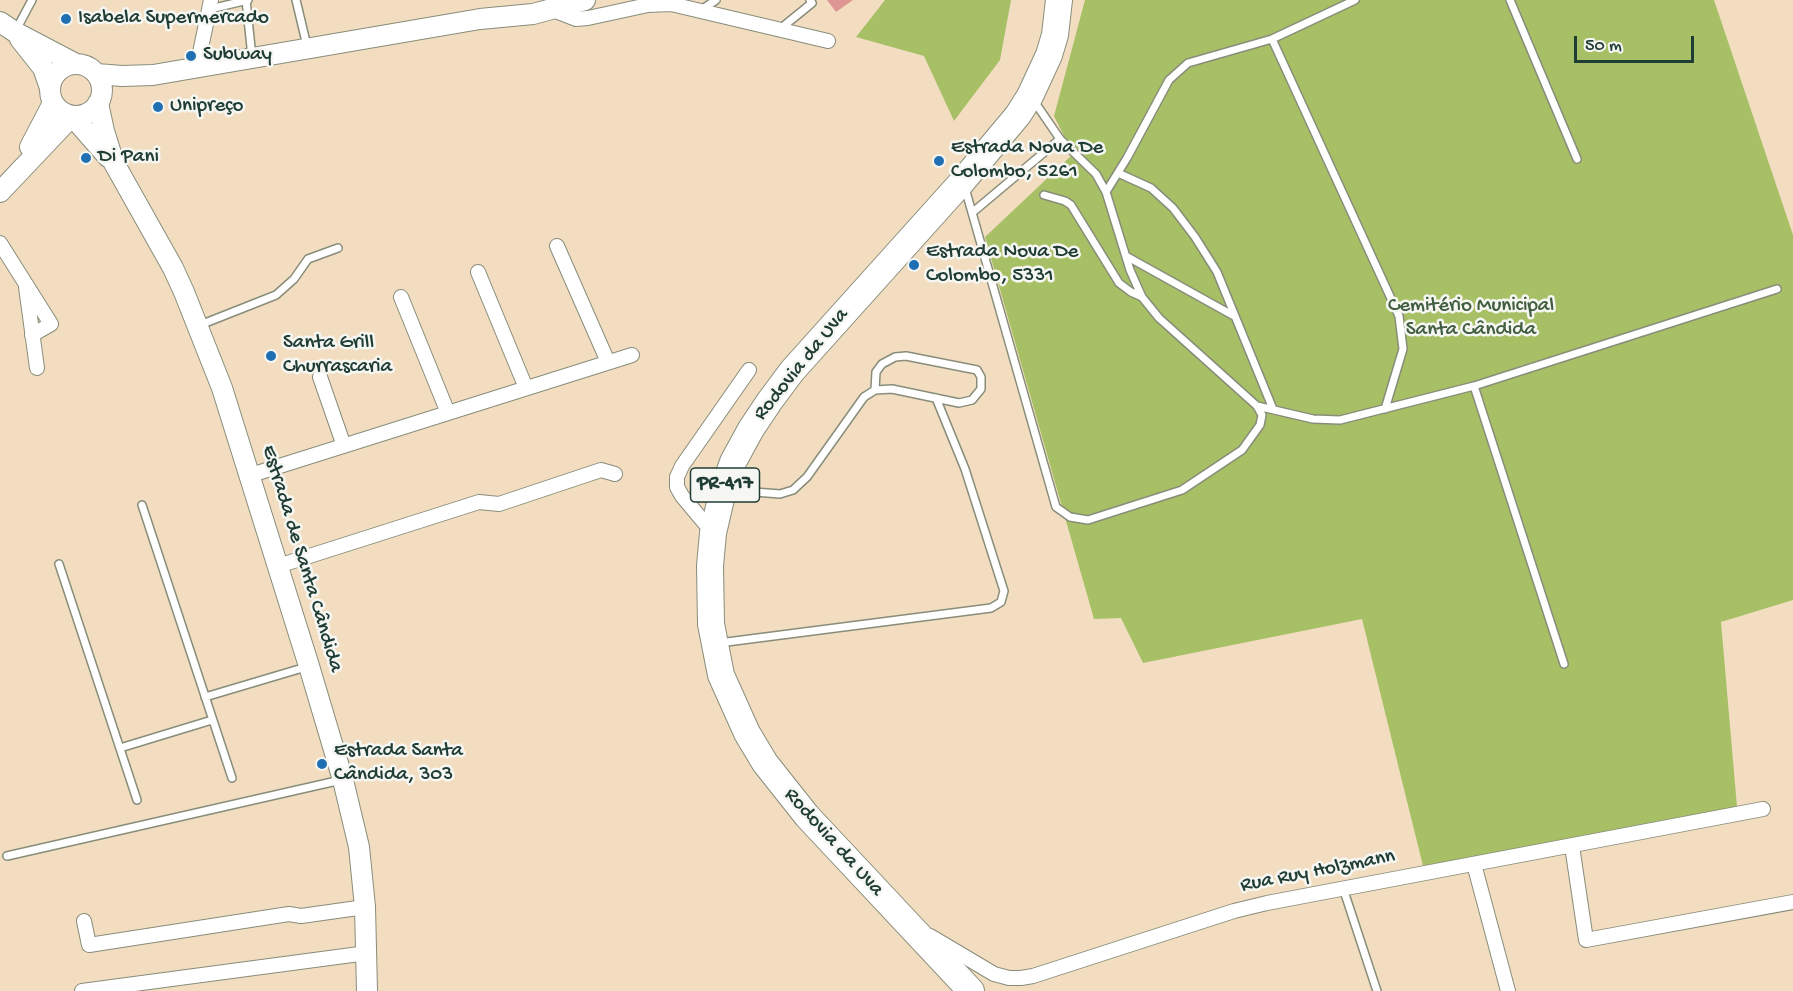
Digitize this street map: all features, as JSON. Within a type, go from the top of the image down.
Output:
[{"type":"highway","name":"Rodovia da Uva","points":[[968,989],[807,816],[765,764],[747,734],[721,675],[714,643],[709,600],[713,533],[723,490],[733,462],[751,429],[780,386],[1018,115],[1030,96],[1049,55],[1055,34],[1059,0]]},
{"type":"main road","points":[[97,74],[153,75],[585,0]]},
{"type":"main road","points":[[7,27],[76,64],[91,69],[97,74],[102,88],[100,100]]},
{"type":"main road","points":[[7,27],[43,68],[51,96],[58,110],[72,116],[87,114],[100,100],[153,75]]},
{"type":"main road","points":[[14,176],[51,96],[52,81],[61,69],[76,64]]},
{"type":"main road","name":"Estrada de Santa Cândida","points":[[100,100],[104,131],[114,163],[173,268],[225,396],[309,666],[343,780],[359,848],[365,907],[367,991]]},
{"type":"main road","points":[[0,192],[72,116]]},
{"type":"main road","name":"Estrada de Santa Cândida","points":[[72,116],[114,163]]},
{"type":"street","points":[[546,5],[576,19],[659,4],[701,5],[780,29],[828,40]]},
{"type":"street","points":[[196,68],[210,5]]},
{"type":"street","points":[[0,243],[51,324],[32,334]]},
{"type":"street","points":[[557,246],[608,362]]},
{"type":"street","points":[[478,272],[526,388]]},
{"type":"street","points":[[25,282],[36,368]]},
{"type":"street","points":[[400,297],[448,413]]},
{"type":"street","points":[[250,475],[632,355]]},
{"type":"street","points":[[713,533],[682,496],[677,488],[677,477],[682,466],[749,370]]},
{"type":"street","points":[[320,377],[344,446]]},
{"type":"street","points":[[279,566],[478,502],[499,504],[601,470],[615,474]]},
{"type":"street","name":"Rua Ruy Holzmann","points":[[902,918],[994,974],[1021,978],[1234,911],[1343,888],[1763,809]]},
{"type":"street","points":[[1572,846],[1586,940],[1793,902]]},
{"type":"street","points":[[1474,864],[1508,991]]},
{"type":"street","points":[[84,921],[89,945],[289,914],[301,916],[365,907]]},
{"type":"street","points":[[82,991],[367,953]]},
{"type":"lane","points":[[7,27],[32,0]]},
{"type":"lane","points":[[210,5],[247,0],[252,58]]},
{"type":"lane","points":[[296,0],[308,49]]},
{"type":"lane","points":[[701,5],[716,0]]},
{"type":"lane","points":[[780,29],[812,3],[810,0]]},
{"type":"lane","points":[[1106,192],[1169,80],[1188,63],[1272,39],[1355,0]]},
{"type":"lane","points":[[1510,0],[1577,159]]},
{"type":"lane","points":[[1272,39],[1399,316],[1403,349],[1385,409]]},
{"type":"lane","points":[[963,180],[1056,507],[1070,517],[1088,520],[1182,490],[1242,450],[1260,424],[1262,415],[1257,406],[1159,318],[1142,297],[1126,256],[1106,192],[1096,174],[1060,139],[1030,96]]},
{"type":"lane","points":[[973,212],[1060,139]]},
{"type":"lane","points":[[1118,173],[1151,188],[1173,208],[1195,237],[1217,272],[1273,409]]},
{"type":"lane","points":[[1044,195],[1071,205],[1119,283],[1142,297]]},
{"type":"lane","points":[[198,326],[276,295],[294,279],[308,259],[338,248]]},
{"type":"lane","points":[[1126,256],[1235,316]]},
{"type":"lane","points":[[1257,406],[1313,419],[1340,420],[1474,386],[1777,289]]},
{"type":"lane","points":[[723,490],[780,494],[793,490],[807,477],[864,397],[875,390],[892,389],[959,403],[972,400],[981,388],[981,377],[977,370],[906,356],[895,357],[882,364],[876,372],[875,390]]},
{"type":"lane","points":[[1474,386],[1564,664]]},
{"type":"lane","points":[[714,643],[991,608],[1001,602],[1004,591],[972,491],[936,398]]},
{"type":"lane","points":[[142,505],[232,778]]},
{"type":"lane","points":[[59,564],[137,800]]},
{"type":"lane","points":[[205,697],[309,666]]},
{"type":"lane","points":[[120,748],[212,720]]},
{"type":"lane","points":[[7,856],[343,780]]},
{"type":"lane","points":[[1343,888],[1377,991]]},
{"type":"green space","points":[[885,0],[1011,0],[1000,60],[954,121],[924,56],[856,37]]},
{"type":"green space","name":"Cemitério Municipal Santa Cândida","points":[[1085,0],[1714,0],[1793,235],[1793,600],[1721,622],[1737,807],[1423,866],[1362,619],[1143,663],[1121,618],[1094,619],[985,237],[1073,154],[1054,116]]},
{"type":"building","points":[[827,0],[853,0],[836,12]]},
{"type":"place","name":"Isabela Supermercado","points":[[66,19]]},
{"type":"place","name":"Subway","points":[[191,56]]},
{"type":"place","name":"Unipreço","points":[[158,107]]},
{"type":"place","name":"Di Pani","points":[[86,158]]},
{"type":"place","name":"Estrada Nova De Colombo, 5261","points":[[939,161]]},
{"type":"place","name":"Estrada Nova De Colombo, 5331","points":[[914,265]]},
{"type":"place","name":"Santa Grill Churrascaria","points":[[271,356]]},
{"type":"place","name":"Estrada Santa Cândida, 303","points":[[322,764]]}]
